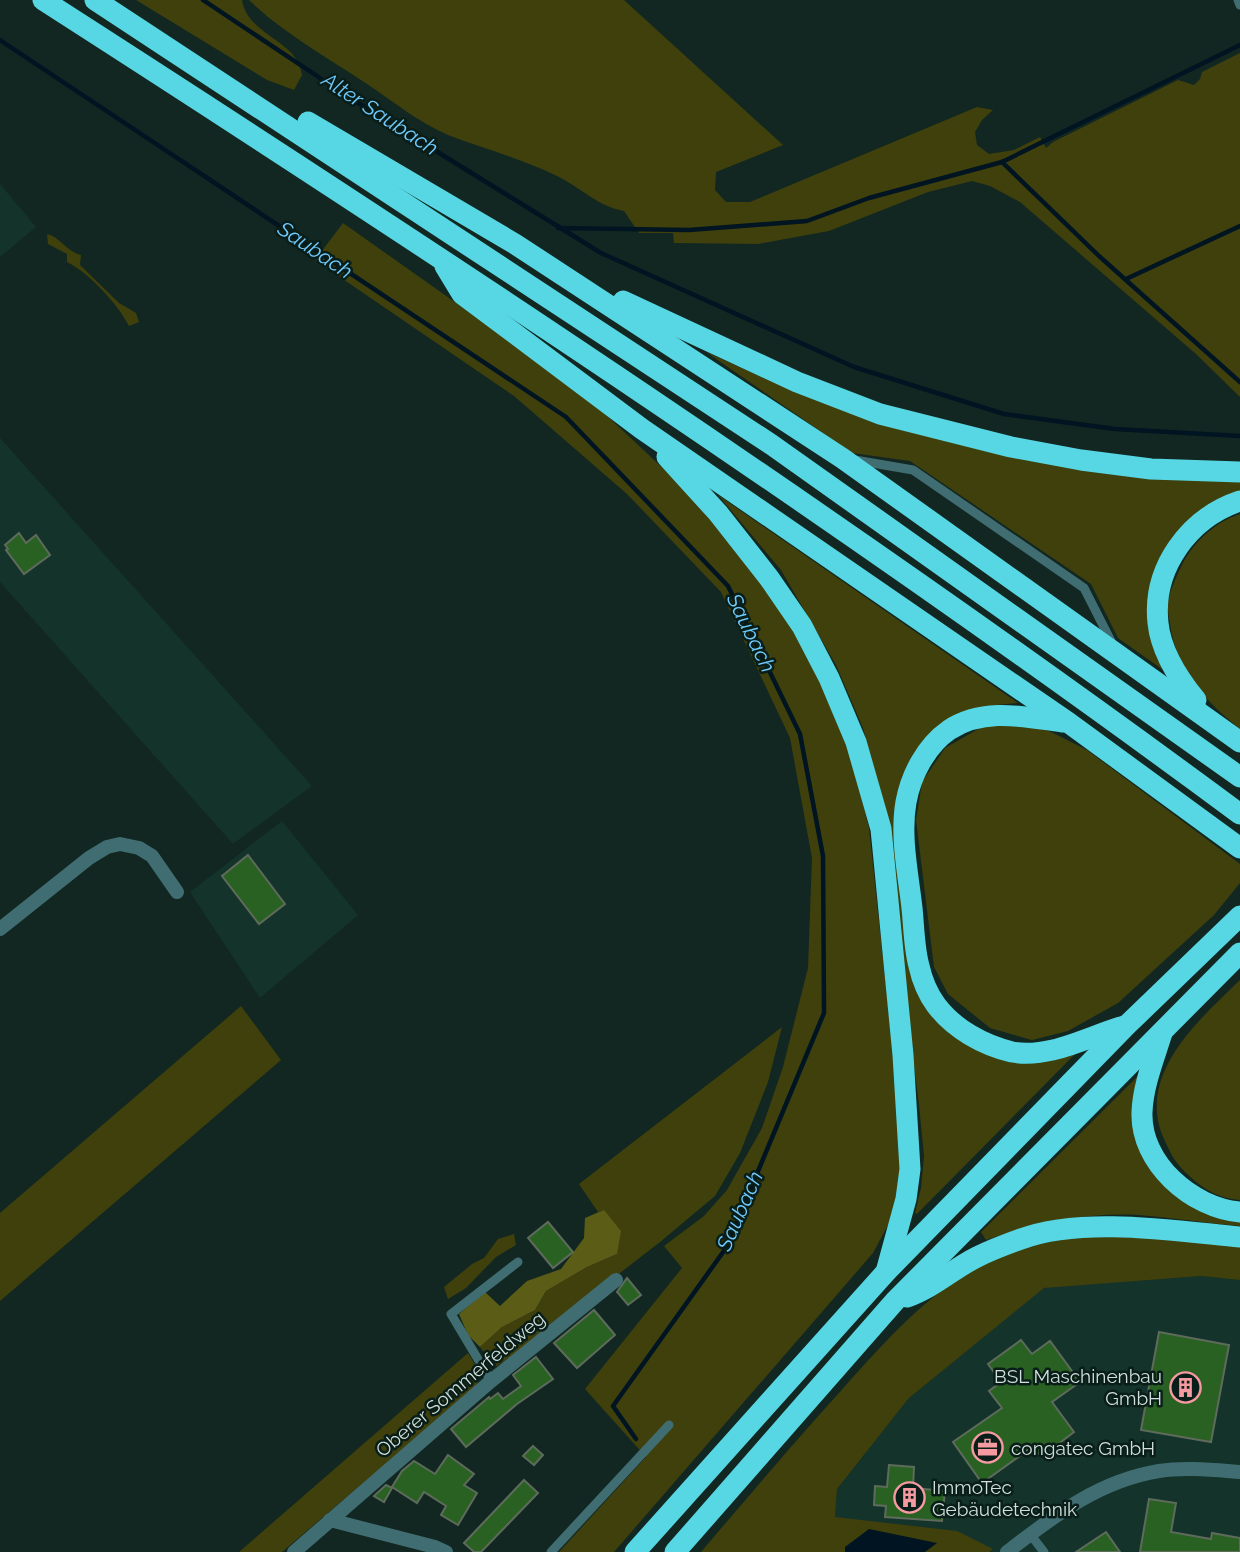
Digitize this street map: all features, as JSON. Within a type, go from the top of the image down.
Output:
[{"type":"highway","points":[[43,0],[755,469],[1137,738],[1240,814]]},
{"type":"highway","points":[[96,0],[772,445],[1240,777]]},
{"type":"highway","points":[[247,99],[296,115],[588,290],[842,458],[1240,742]]},
{"type":"highway","points":[[442,261],[462,294],[642,429],[1069,723],[1240,848]]},
{"type":"highway","points":[[588,290],[614,296],[797,382],[880,414],[1011,447],[1081,460],[1152,469],[1240,472]]},
{"type":"highway","points":[[642,429],[718,513],[769,578],[802,626],[829,678],[864,768],[881,828],[910,1138],[906,1199],[886,1272]]},
{"type":"highway","points":[[1215,723],[1177,675],[1167,656],[1158,624],[1158,605],[1168,564],[1184,539],[1205,519],[1240,501]]},
{"type":"highway","points":[[1069,723],[999,715],[978,718],[947,732],[923,757],[912,782],[904,823],[919,965],[928,992],[947,1017],[977,1039],[1010,1051],[1024,1054],[1050,1051],[1126,1025]]},
{"type":"highway","points":[[635,1552],[886,1272],[1126,1025],[1240,916]]},
{"type":"highway","points":[[675,1552],[895,1301],[1240,953]]},
{"type":"highway","points":[[1164,1028],[1144,1094],[1142,1115],[1154,1156],[1180,1188],[1195,1199],[1211,1206],[1240,1212]]},
{"type":"highway","points":[[895,1301],[920,1293],[977,1256],[1025,1237],[1076,1228],[1132,1228],[1240,1237]]},
{"type":"street","points":[[0,929],[89,859],[107,847],[120,844],[139,848],[152,856],[177,892]]},
{"type":"street","name":"Oberer Sommerfeldweg","points":[[294,1552],[491,1381],[616,1280]]},
{"type":"street","points":[[1007,1552],[1064,1508],[1100,1488],[1125,1479],[1182,1469],[1240,1472]]},
{"type":"street","points":[[331,1520],[446,1552]]},
{"type":"lane","points":[[1238,0],[1240,5]]},
{"type":"lane","points":[[842,458],[913,470],[1084,588],[1116,651]]},
{"type":"lane","points":[[491,1381],[451,1314],[518,1262]]},
{"type":"lane","points":[[551,1552],[670,1425]]},
{"type":"lane","points":[[1030,1534],[1044,1552]]},
{"type":"shaded area","points":[[136,0],[242,0],[245,10],[257,26],[296,59],[302,75],[294,90],[267,80]]},
{"type":"shaded area","points":[[249,0],[624,0],[783,145],[716,172],[715,190],[726,202],[750,202],[977,107],[993,110],[982,120],[975,132],[977,145],[989,154],[1014,150],[1040,137],[1046,148],[1053,142],[1178,80],[1194,85],[1202,72],[1240,53],[1240,397],[1196,354],[1020,202],[990,186],[972,181],[928,192],[829,231],[758,244],[674,243],[673,233],[639,233],[624,211],[598,201],[559,177],[426,124],[291,34]]},
{"type":"shaded area","points":[[0,184],[36,227],[0,257]]},
{"type":"shaded area","points":[[343,223],[534,358],[602,411],[688,492],[773,595],[809,657],[851,755],[869,828],[898,1099],[901,1160],[894,1214],[873,1253],[614,1552],[559,1552],[646,1457],[585,1389],[682,1268],[664,1246],[704,1216],[727,1190],[762,1128],[783,1067],[808,968],[812,858],[790,738],[721,592],[627,494],[514,396],[315,260]]},
{"type":"shaded area","points":[[47,234],[81,255],[80,265],[119,303],[136,313],[139,322],[129,326],[102,290],[67,262],[67,254],[48,244]]},
{"type":"shaded area","points":[[706,352],[791,390],[864,417],[1240,480],[1240,494],[1153,588],[1147,619],[1166,672],[1118,638],[1091,584],[910,461],[852,453]]},
{"type":"shaded area","points":[[0,438],[312,786],[233,844],[0,582]]},
{"type":"shaded area","points":[[718,495],[1018,703],[996,705],[969,713],[910,766],[911,958],[983,1046],[1078,1051],[917,1214],[915,1213],[924,1156],[919,1105],[881,797],[863,728],[836,665],[781,570]]},
{"type":"shaded area","points":[[1240,514],[1240,729],[1204,696],[1186,670],[1173,640],[1168,607],[1175,580],[1191,550],[1213,528]]},
{"type":"shaded area","points":[[1011,722],[1041,727],[1087,750],[1240,864],[1240,883],[1214,915],[1118,1003],[1068,1031],[1032,1040],[990,1028],[948,994],[934,967],[916,820],[922,782],[945,748],[980,728]]},
{"type":"shaded area","points":[[282,821],[358,915],[260,998],[190,892]]},
{"type":"shaded area","points":[[1240,980],[1240,1200],[1209,1191],[1184,1171],[1168,1148],[1157,1115],[1158,1093],[1164,1071],[1176,1050],[1190,1031]]},
{"type":"shaded area","points":[[241,1006],[281,1060],[0,1301],[0,1213]]},
{"type":"shaded area","points":[[782,1027],[768,1082],[740,1153],[715,1196],[660,1242],[513,1356],[495,1367],[480,1347],[502,1327],[535,1310],[546,1291],[587,1267],[617,1254],[604,1210],[585,1218],[598,1212],[579,1184]]},
{"type":"shaded area","points":[[1140,1074],[1153,1165],[1240,1218],[1240,1226],[1139,1215],[1100,1215],[1042,1224],[986,1240],[981,1232]]},
{"type":"shaded area","points":[[604,1210],[621,1231],[617,1254],[587,1267],[546,1291],[535,1310],[502,1327],[480,1347],[468,1335],[459,1314],[485,1292],[500,1306],[527,1281],[561,1269],[584,1238],[585,1218]]},
{"type":"shaded area","points":[[514,1234],[516,1245],[496,1257],[466,1288],[448,1299],[444,1287],[472,1264],[484,1258],[498,1239]]},
{"type":"shaded area","points":[[1087,1236],[1240,1245],[1240,1280],[1201,1276],[1044,1288],[909,1398],[837,1489],[835,1517],[957,1531],[993,1549],[989,1552],[701,1552],[855,1375],[926,1303],[967,1273],[1001,1255],[1037,1244]]},
{"type":"shaded area","points":[[1201,1276],[1240,1280],[1240,1552],[989,1552],[992,1549],[835,1517],[837,1489],[909,1398],[1044,1287]]},
{"type":"shaded area","points":[[468,1353],[479,1371],[477,1386],[282,1552],[239,1552]]},
{"type":"water","points":[[869,1529],[937,1543],[925,1552],[845,1552],[845,1547]]},
{"type":"building","points":[[19,533],[26,543],[36,535],[50,555],[24,574],[5,545]]},
{"type":"building","points":[[248,855],[285,904],[259,924],[222,876]]},
{"type":"building","points":[[548,1222],[573,1252],[553,1268],[528,1238]]},
{"type":"building","points":[[627,1278],[641,1295],[628,1305],[617,1292]]},
{"type":"building","points":[[594,1310],[615,1335],[577,1368],[554,1343]]},
{"type":"building","name":"BSL Maschinenbau GmbH","points":[[1159,1332],[1229,1345],[1211,1442],[1141,1430]]},
{"type":"building","points":[[1021,1340],[1032,1354],[1050,1341],[1080,1382],[1052,1402],[1074,1432],[1053,1448],[1050,1445],[1036,1455],[1031,1448],[982,1483],[953,1442],[1002,1408],[989,1391],[1001,1382],[988,1364]]},
{"type":"building","points":[[536,1357],[553,1379],[517,1404],[466,1447],[451,1429],[489,1397],[490,1399],[498,1393],[503,1399],[521,1386],[513,1375]]},
{"type":"building","points":[[533,1446],[543,1455],[534,1465],[523,1456]]},
{"type":"building","points":[[448,1455],[474,1474],[464,1485],[477,1493],[458,1525],[441,1515],[446,1506],[424,1492],[417,1503],[392,1487],[402,1471],[414,1461],[435,1474]]},
{"type":"building","name":"ImmoTec Gebäudetechnik","points":[[889,1465],[914,1467],[913,1488],[945,1491],[942,1521],[885,1517],[886,1506],[874,1505],[875,1486],[887,1487]]},
{"type":"building","points":[[524,1480],[538,1493],[481,1552],[474,1552],[464,1543]]},
{"type":"building","points":[[386,1485],[392,1488],[384,1502],[374,1496]]},
{"type":"building","points":[[1149,1499],[1176,1503],[1171,1532],[1211,1539],[1212,1533],[1240,1538],[1240,1552],[1140,1552]]},
{"type":"building","points":[[1106,1532],[1120,1552],[1076,1552]]},
{"type":"waterway","name":"Alter Saubach","points":[[203,0],[347,96],[601,253],[854,367],[1004,414],[1115,429],[1240,436]]},
{"type":"waterway","name":"Saubach","points":[[0,40],[566,417],[728,586],[800,734],[823,856],[824,1013],[726,1248],[613,1406],[636,1439]]},
{"type":"waterway","points":[[558,228],[689,230],[807,221],[869,198],[1002,162],[1240,45]]},
{"type":"waterway","points":[[1002,162],[1099,256],[1240,382]]},
{"type":"waterway","points":[[1126,279],[1240,226]]},
{"type":"place","name":"BSL Maschinenbau GmbH","points":[[1185,1387]]},
{"type":"place","name":"congatec GmbH","points":[[988,1448]]},
{"type":"place","name":"ImmoTec Gebäudetechnik","points":[[909,1498]]}]
